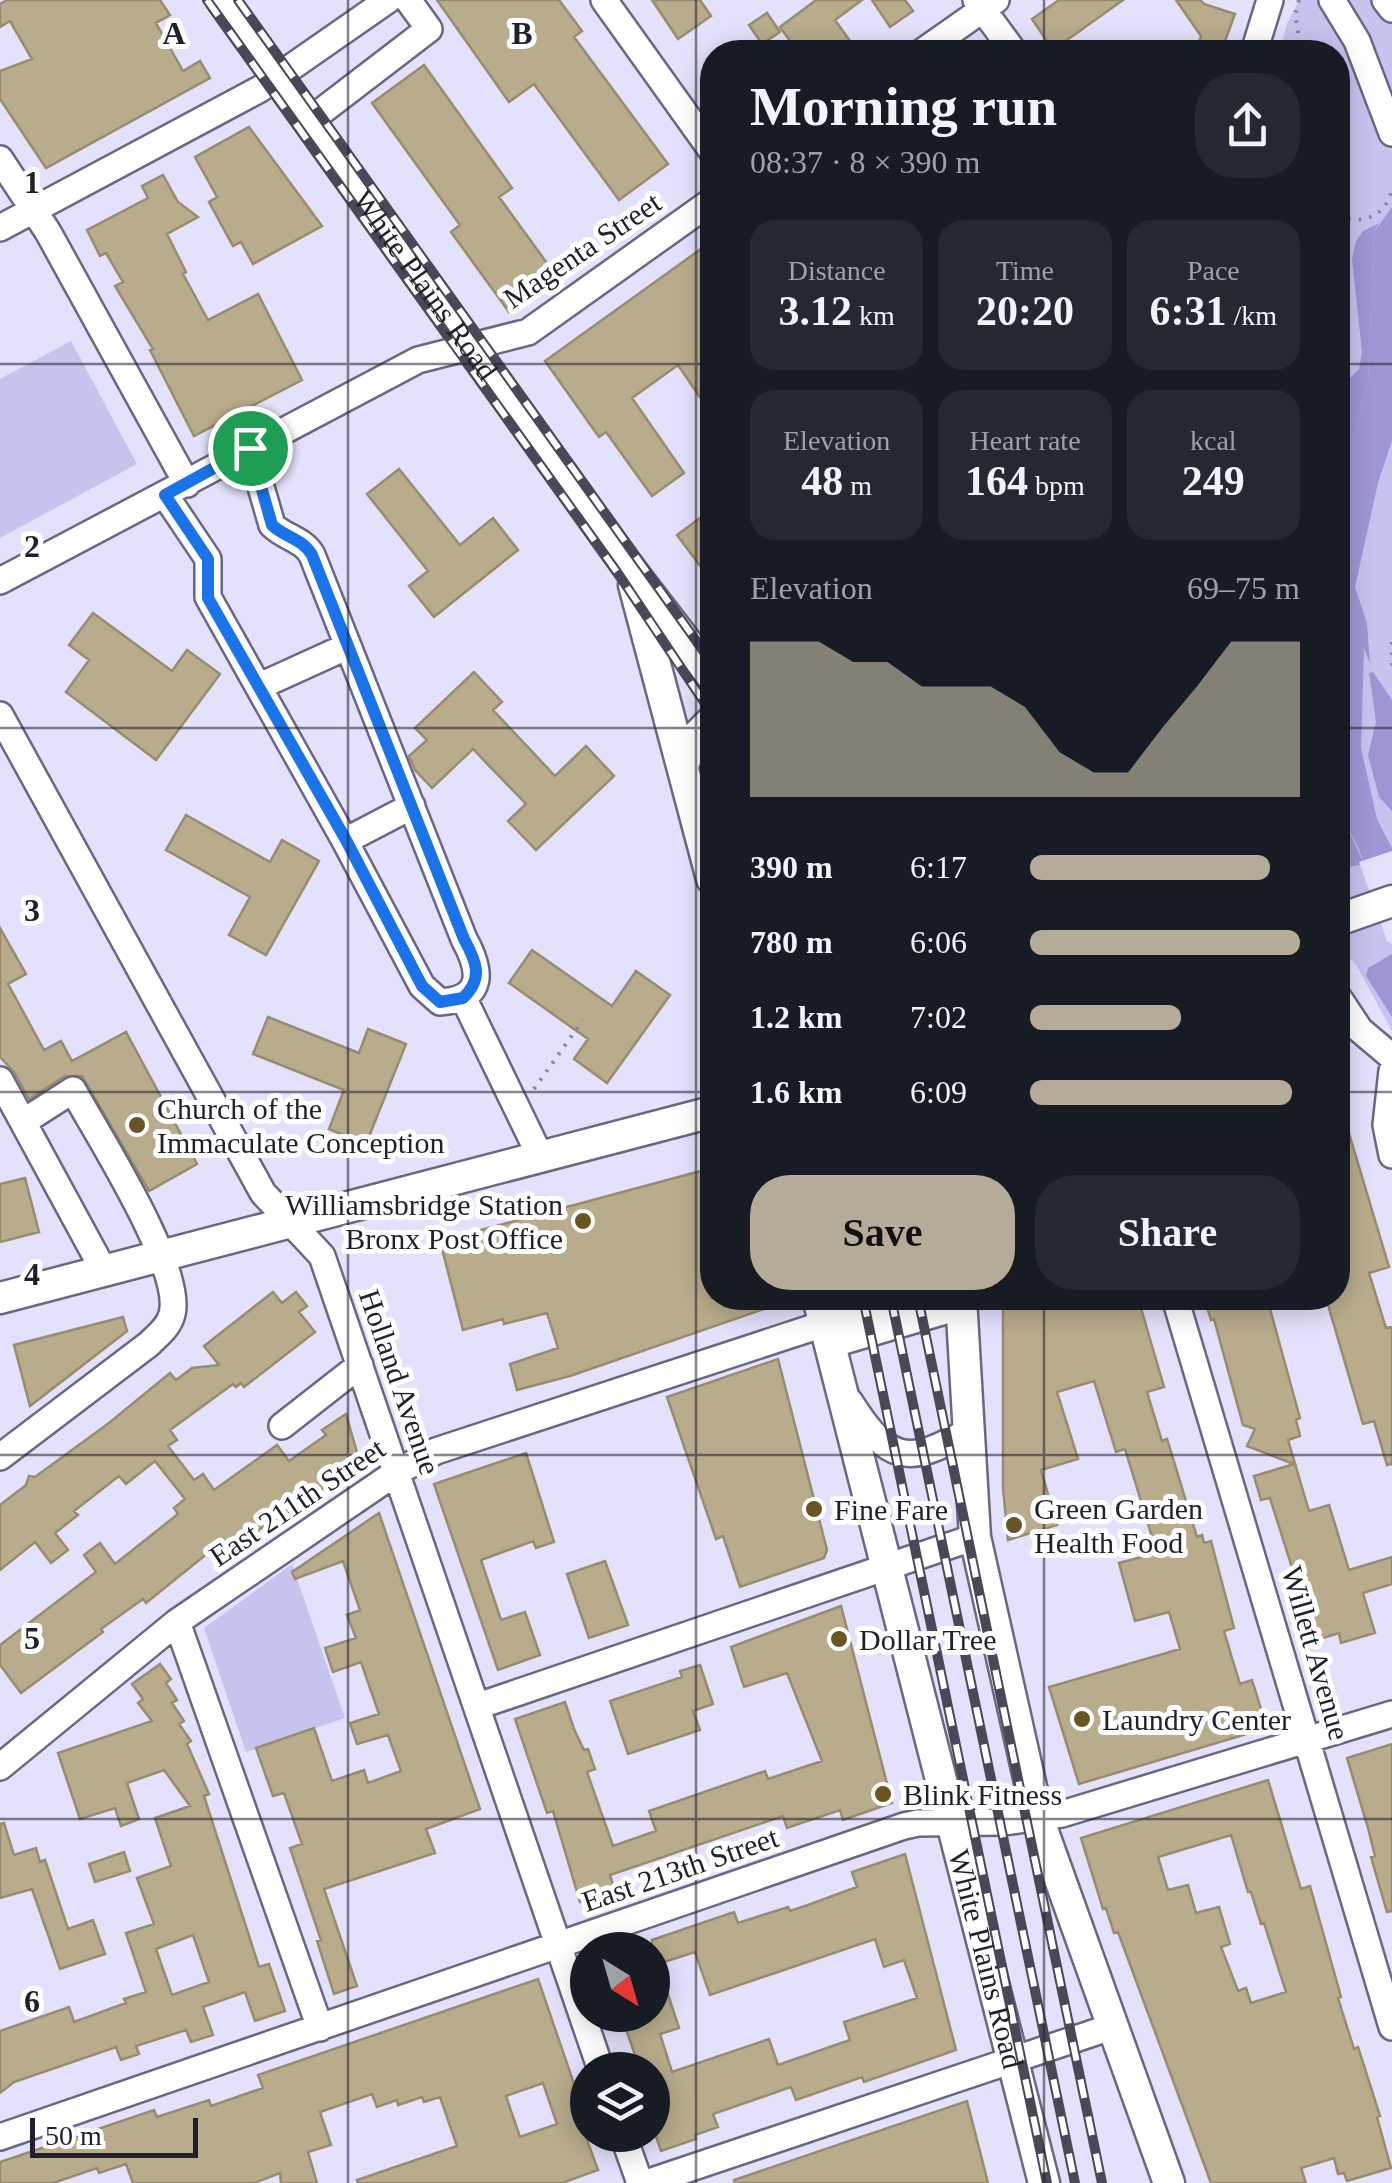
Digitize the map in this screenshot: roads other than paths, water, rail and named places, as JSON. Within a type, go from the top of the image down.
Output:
[{"type":"main road","name":"White Plains Road","points":[[222,0],[629,568],[700,660]]},
{"type":"main road","name":"White Plains Road","points":[[629,568],[700,830]]},
{"type":"main road","points":[[684,765],[700,733]]},
{"type":"main road","points":[[1350,916],[1392,901]]},
{"type":"main road","points":[[0,1298],[700,1115]]},
{"type":"main road","points":[[962,1310],[975,1537],[1038,1818],[1169,2183]]},
{"type":"main road","name":"White Plains Road","points":[[826,1316],[839,1386],[1044,2183]]},
{"type":"street","points":[[0,228],[278,78],[388,0]]},
{"type":"street","points":[[309,121],[430,29],[408,0]]},
{"type":"street","points":[[604,0],[700,133]]},
{"type":"street","points":[[1258,40],[1270,0]]},
{"type":"street","points":[[1332,0],[1357,40],[1392,132]]},
{"type":"street","points":[[1385,0],[1392,10]]},
{"type":"street","points":[[937,40],[985,3],[1007,40]]},
{"type":"street","points":[[0,160],[34,209],[176,490],[210,566],[208,598],[346,840],[422,986],[440,1002],[463,998],[475,982],[476,960],[464,939],[307,546],[272,525],[250,448]]},
{"type":"street","name":"Magenta Street","points":[[0,582],[418,360],[528,332],[700,210]]},
{"type":"street","points":[[260,686],[348,646]]},
{"type":"street","name":"Holland Avenue","points":[[0,715],[263,1192],[322,1256],[595,2052]]},
{"type":"street","points":[[346,840],[412,806]]},
{"type":"street","name":"White Plains Road","points":[[697,818],[700,826]]},
{"type":"street","points":[[463,998],[542,1158]]},
{"type":"street","points":[[1350,1015],[1360,1030],[1392,1057]]},
{"type":"street","points":[[1392,1071],[1386,1124],[1392,1155]]},
{"type":"street","points":[[0,1080],[104,1271]]},
{"type":"street","points":[[0,1458],[165,1328],[173,1312],[163,1256],[73,1090],[23,1122]]},
{"type":"street","name":"East 211th Street","points":[[0,1766],[177,1622],[397,1472],[436,1451],[851,1310]]},
{"type":"street","name":"East 211th Street","points":[[826,1316],[884,1310]]},
{"type":"street","name":"Willett Avenue","points":[[1179,1310],[1392,2027]]},
{"type":"street","points":[[282,1426],[360,1365]]},
{"type":"street","name":"White Plains Road","points":[[839,1386],[870,1434],[892,1450],[927,1451],[970,1430]]},
{"type":"street","points":[[478,1706],[975,1537]]},
{"type":"street","points":[[177,1622],[320,2028]]},
{"type":"street","name":"East 213th Street","points":[[0,2137],[904,1826],[1038,1818],[1083,1809],[1392,1714]]},
{"type":"street","points":[[630,2152],[643,2183],[1114,2026]]},
{"type":"railway","points":[[207,0],[617,572],[700,696]]},
{"type":"railway","points":[[238,0],[700,646]]},
{"type":"railway","points":[[865,1310],[1047,2183]]},
{"type":"railway","points":[[893,1310],[1075,2183]]},
{"type":"railway","points":[[920,1310],[1102,2183]]},
{"type":"place","name":"Church of the Immaculate Conception","points":[[137,1125]]},
{"type":"place","name":"Williamsbridge Station Bronx Post Office","points":[[583,1221]]},
{"type":"place","name":"Fine Fare","points":[[814,1509]]},
{"type":"place","name":"Green Garden Health Food","points":[[1014,1525]]},
{"type":"place","name":"Dollar Tree","points":[[839,1639]]},
{"type":"place","name":"Laundry Center","points":[[1082,1719]]},
{"type":"place","name":"Blink Fitness","points":[[883,1794]]}]
